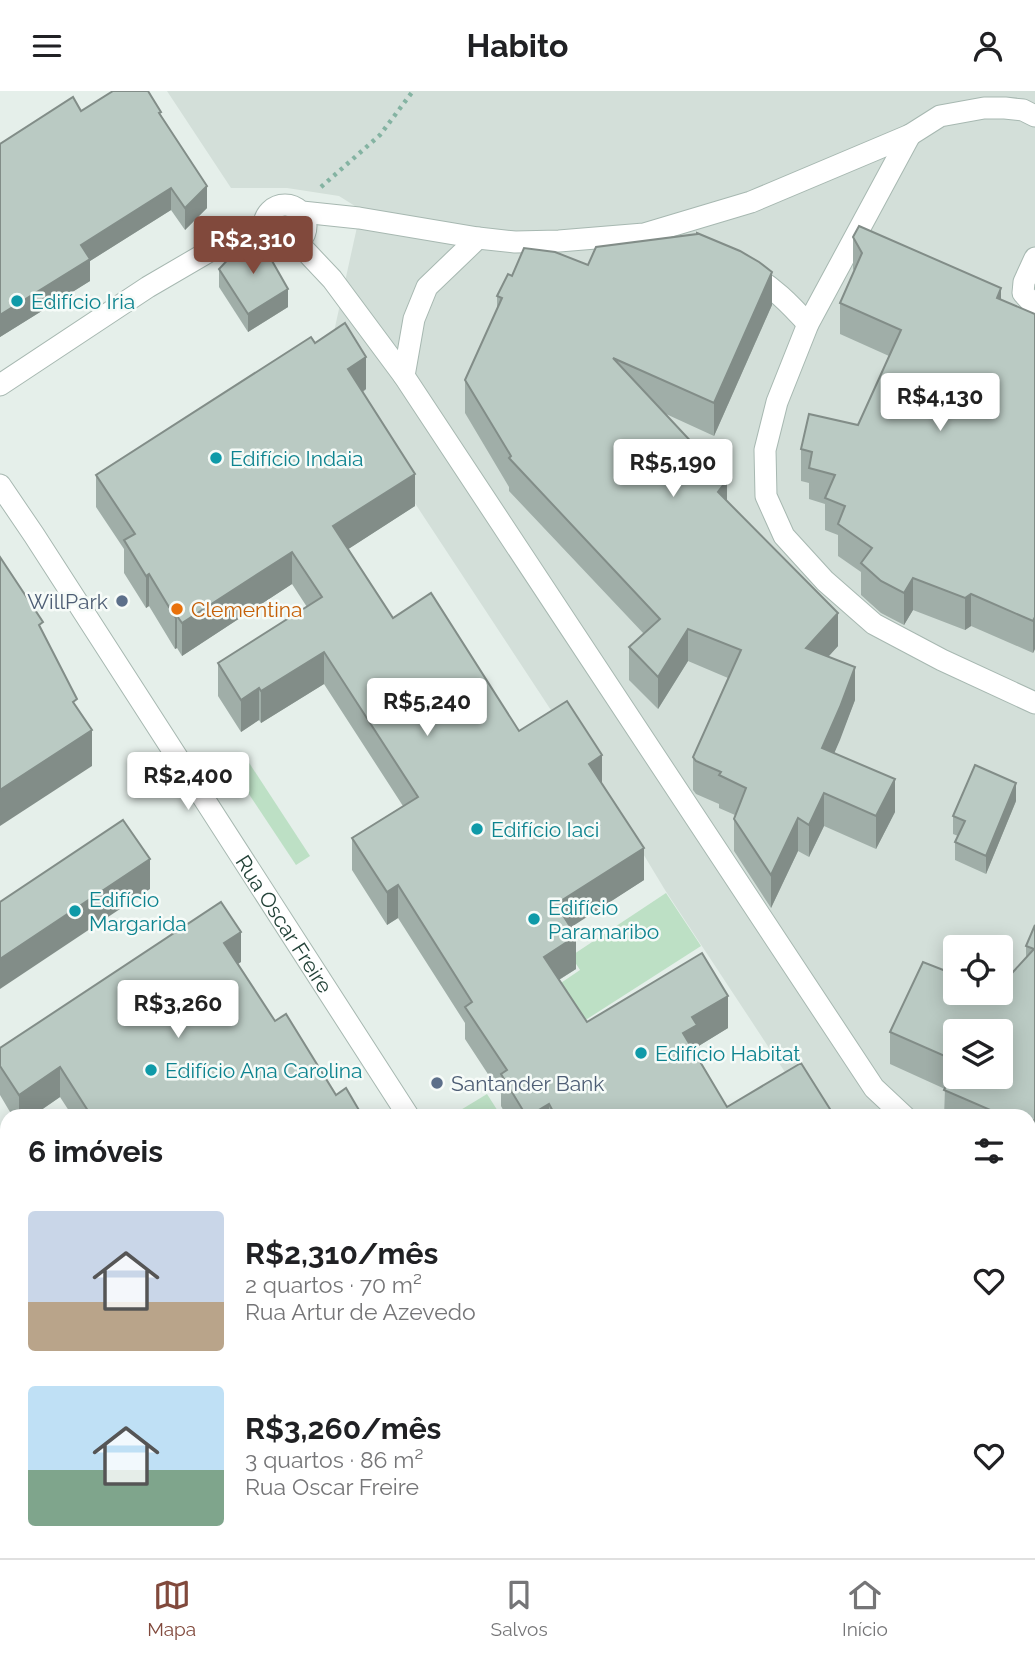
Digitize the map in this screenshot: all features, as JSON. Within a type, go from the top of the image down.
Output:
[{"type":"street","points":[[299,210],[306,225],[303,238],[288,247],[277,246],[268,238],[264,228],[271,210],[284,205],[299,210],[515,242],[644,233],[751,202],[910,135],[940,116],[984,108],[1023,110],[1035,116]]},
{"type":"street","points":[[910,135],[808,324],[777,402],[765,450],[766,496],[784,536],[825,581],[874,624],[942,660],[1035,703]]},
{"type":"street","points":[[0,385],[148,287],[210,250],[232,238],[264,228]]},
{"type":"street","points":[[644,233],[676,245]]},
{"type":"street","points":[[404,376],[414,319],[427,287],[478,238]]},
{"type":"street","points":[[298,243],[332,279],[404,376],[874,1087],[897,1109]]},
{"type":"street","points":[[1035,258],[1024,282],[1023,293],[1035,305]]},
{"type":"street","points":[[732,266],[762,281],[784,297],[808,324]]},
{"type":"street","name":"Rua Oscar Freire","points":[[0,485],[404,1109]]},
{"type":"path","points":[[299,210],[380,135],[413,91]]},
{"type":"shaded area","points":[[167,91],[1035,91],[1035,1109],[809,1109],[326,368],[359,218],[355,206],[339,196],[287,188],[231,188]]},
{"type":"green space","points":[[242,752],[310,856],[296,865],[227,761]]},
{"type":"green space","points":[[666,893],[701,946],[573,1028],[549,991],[580,970],[571,956]]},
{"type":"green space","points":[[487,1094],[497,1109],[462,1109]]},
{"type":"building","points":[[113,91],[148,91],[161,112],[159,113],[207,186],[185,208],[171,188],[81,245],[90,259],[0,315],[0,144],[73,97],[81,111]]},
{"type":"building","points":[[859,226],[1001,288],[997,298],[1035,314],[1033,621],[971,594],[965,598],[913,578],[904,593],[881,581],[861,563],[872,548],[838,524],[845,506],[825,498],[835,475],[809,468],[812,452],[801,449],[809,414],[858,425],[901,330],[840,303],[862,253],[853,237]]},
{"type":"building","points":[[697,233],[740,251],[772,272],[714,403],[613,358],[727,480],[718,492],[838,613],[806,648],[855,667],[822,748],[895,779],[876,816],[824,793],[809,825],[798,818],[771,875],[734,819],[746,788],[719,775],[721,772],[696,761],[693,757],[741,650],[688,629],[658,677],[629,647],[660,619],[509,458],[511,456],[465,380],[502,298],[497,296],[508,274],[512,276],[524,248],[555,252],[588,265],[596,247]]},
{"type":"building","points":[[259,238],[288,289],[248,314],[219,269],[236,251]]},
{"type":"building","points":[[345,323],[366,357],[348,369],[415,474],[333,526],[393,618],[431,593],[519,731],[567,701],[602,755],[589,764],[644,848],[556,904],[576,936],[544,957],[587,1022],[702,953],[728,996],[692,1017],[697,1025],[683,1033],[727,1107],[801,1063],[830,1109],[552,1109],[549,1104],[541,1109],[522,1109],[501,1074],[507,1070],[465,1007],[472,1002],[398,885],[387,892],[352,838],[418,797],[324,652],[261,691],[259,688],[241,700],[218,663],[322,597],[292,552],[182,623],[175,617],[149,574],[146,576],[124,540],[135,534],[96,475],[311,337],[315,343]]},
{"type":"building","points":[[0,557],[43,622],[39,625],[77,699],[73,702],[92,730],[0,790]]},
{"type":"building","points":[[975,765],[1016,783],[986,856],[955,842],[965,821],[953,816]]},
{"type":"building","points":[[123,820],[150,859],[0,959],[0,902]]},
{"type":"building","points":[[221,902],[241,932],[224,943],[275,1021],[286,1014],[336,1095],[346,1088],[358,1109],[87,1109],[60,1067],[19,1095],[0,1066],[0,1048]]},
{"type":"building","points":[[1035,925],[1035,1109],[988,1109],[944,1090],[1013,1089],[1013,1019],[943,1019],[943,1055],[890,1032],[923,962],[943,970],[943,1005],[1013,1005],[1013,972],[1034,949],[1026,946]]},
{"type":"place","name":"Edifício Iria","points":[[17,301]]},
{"type":"place","name":"Edifício Indaia","points":[[216,458]]},
{"type":"place","name":"WillPark","points":[[122,601]]},
{"type":"place","name":"Clementina","points":[[177,609]]},
{"type":"place","name":"Edifício Iaci","points":[[477,829]]},
{"type":"place","name":"Edifício Margarida","points":[[75,911]]},
{"type":"place","name":"Edifício Paramaribo","points":[[534,919]]},
{"type":"place","name":"Edifício Habitat","points":[[641,1053]]},
{"type":"place","name":"Edifício Ana Carolina","points":[[151,1070]]},
{"type":"place","name":"Santander Bank","points":[[437,1083]]}]
